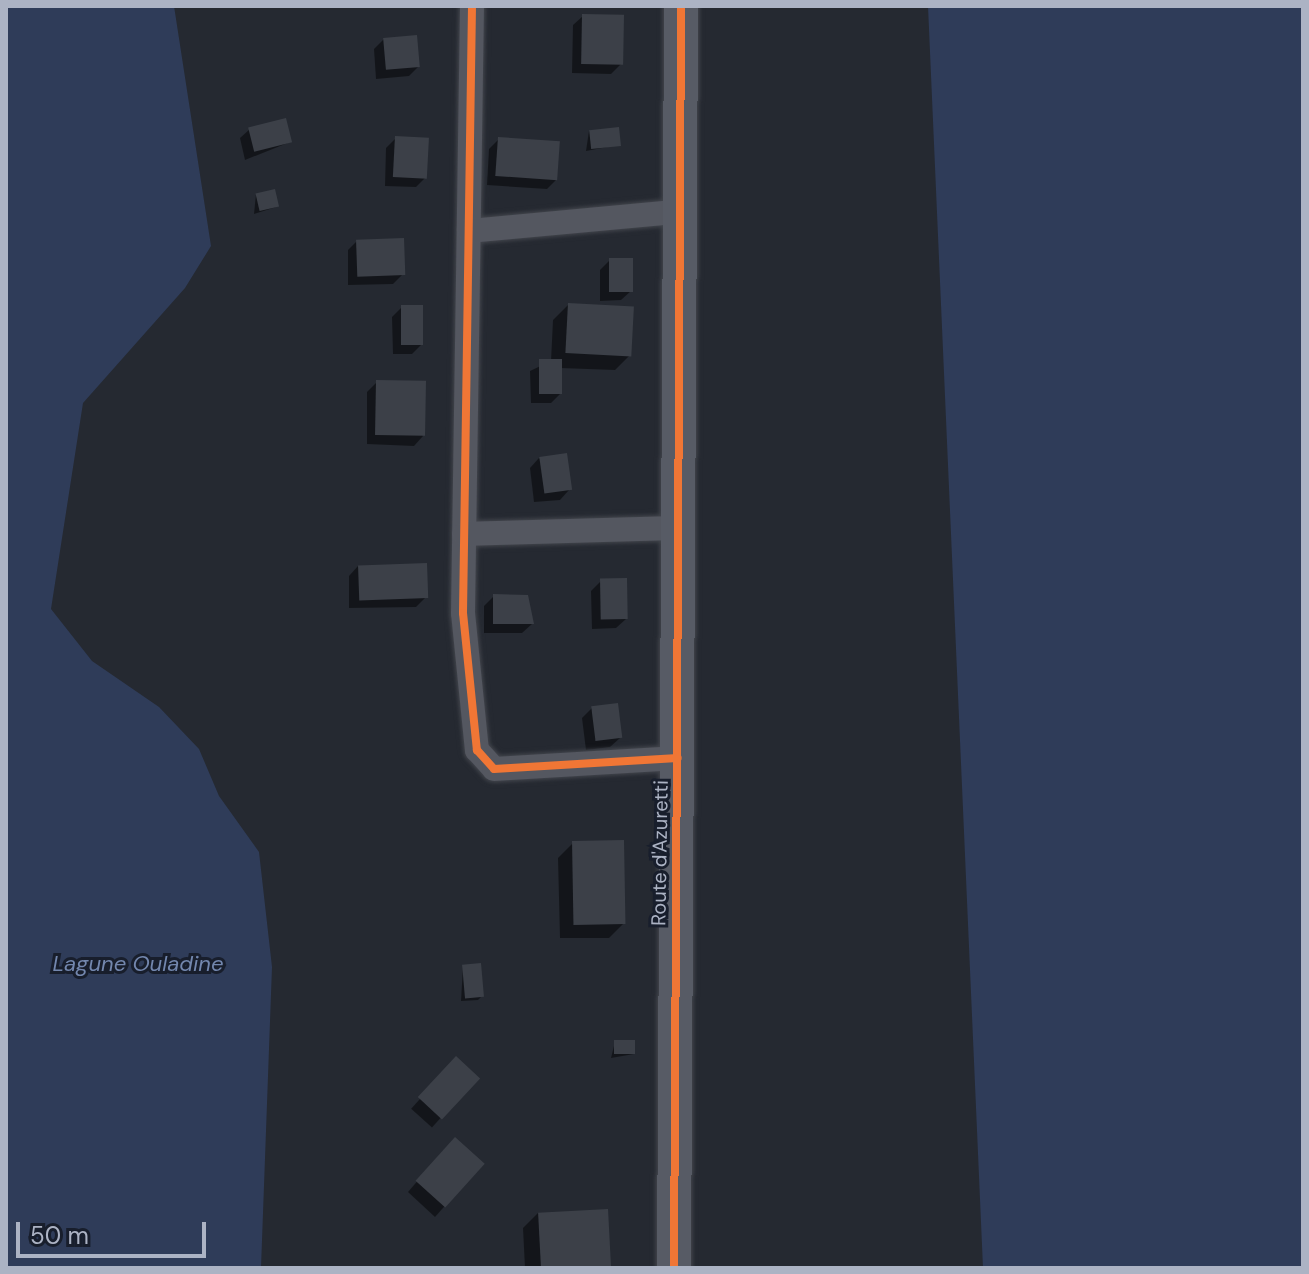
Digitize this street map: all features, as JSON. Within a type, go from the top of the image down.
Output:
[{"type":"street","points":[[472,6],[463,613],[477,750],[494,769],[678,758]]},
{"type":"street","name":"Route d'Azuretti","points":[[674,1268],[684,211],[681,6]]},
{"type":"street","points":[[469,231],[684,211]]},
{"type":"street","points":[[464,534],[681,528]]},
{"type":"water","name":"Lagune Ouladine","points":[[6,6],[174,6],[211,246],[185,288],[83,403],[51,609],[92,661],[159,707],[199,749],[219,796],[259,852],[272,967],[261,1268],[6,1268]]},
{"type":"water","points":[[928,6],[1303,6],[1303,1268],[983,1268]]},
{"type":"building","points":[[582,14],[624,15],[623,65],[581,64]]},
{"type":"building","points":[[417,35],[420,67],[386,70],[383,38]]},
{"type":"building","points":[[286,118],[292,142],[254,152],[248,127]]},
{"type":"building","points":[[619,127],[621,146],[591,149],[589,130]]},
{"type":"building","points":[[395,136],[429,138],[427,179],[393,177]]},
{"type":"building","points":[[498,137],[560,141],[557,180],[495,176]]},
{"type":"building","points":[[275,189],[279,207],[260,211],[256,193]]},
{"type":"building","points":[[404,238],[405,275],[357,277],[356,240]]},
{"type":"building","points":[[609,258],[633,258],[633,292],[609,292]]},
{"type":"building","points":[[568,303],[634,306],[631,356],[565,353]]},
{"type":"building","points":[[401,305],[423,305],[423,345],[401,345]]},
{"type":"building","points":[[539,359],[562,359],[562,394],[539,394]]},
{"type":"building","points":[[376,380],[426,381],[425,436],[375,435]]},
{"type":"building","points":[[567,453],[572,490],[544,494],[539,457]]},
{"type":"building","points":[[427,563],[428,598],[359,600],[358,565]]},
{"type":"building","points":[[600,578],[627,578],[628,619],[601,619]]},
{"type":"building","points":[[493,594],[528,595],[534,624],[493,624]]},
{"type":"building","points":[[618,703],[622,738],[595,741],[591,706]]},
{"type":"building","points":[[624,840],[625,924],[573,925],[572,841]]},
{"type":"building","points":[[481,963],[484,997],[465,999],[462,965]]},
{"type":"building","points":[[614,1040],[635,1040],[635,1054],[614,1054]]},
{"type":"building","points":[[456,1056],[480,1079],[442,1119],[418,1097]]},
{"type":"building","points":[[455,1137],[485,1164],[445,1208],[416,1181]]},
{"type":"building","points":[[608,1209],[611,1268],[541,1268],[538,1213]]},
{"type":"cycle path","points":[[472,6],[463,613],[477,750],[494,769],[678,758]]},
{"type":"cycle path","points":[[674,1268],[681,6]]}]
